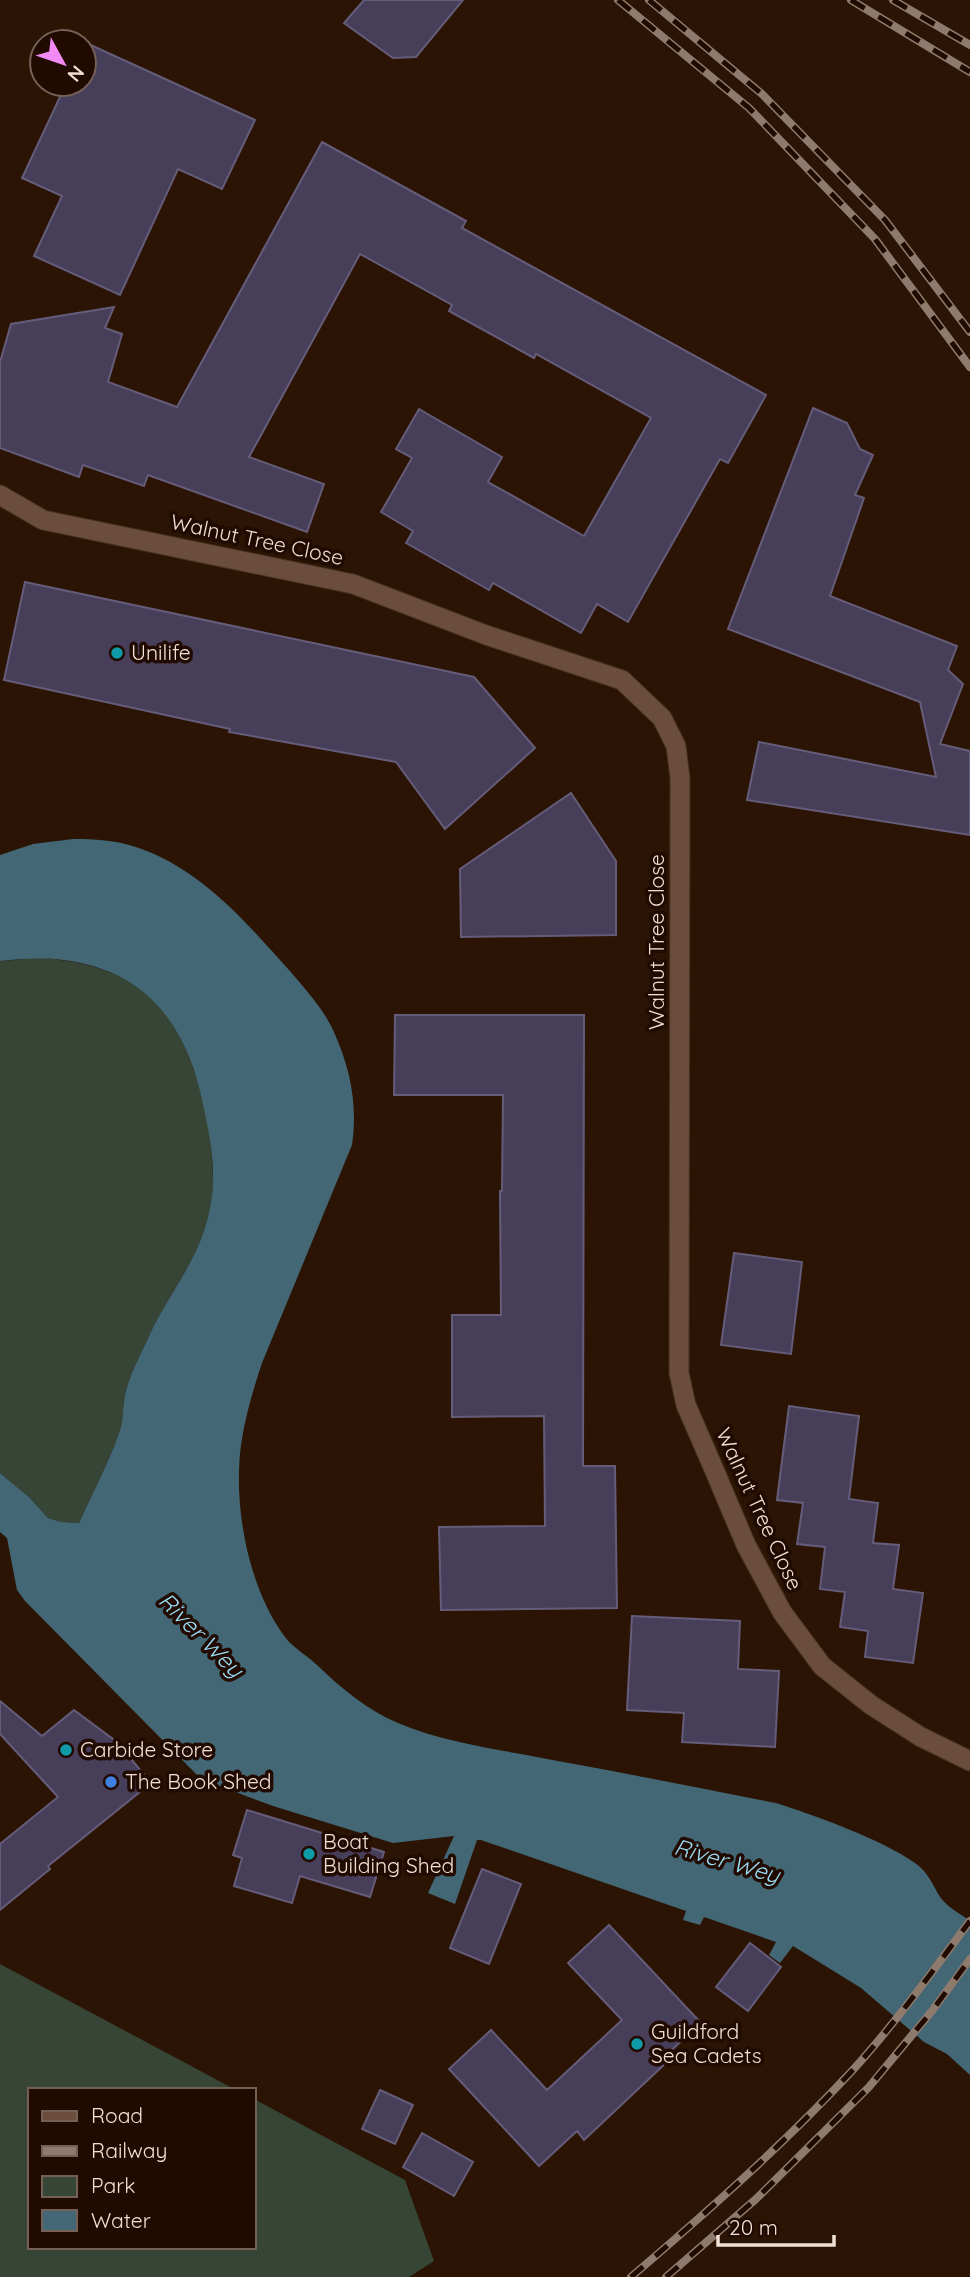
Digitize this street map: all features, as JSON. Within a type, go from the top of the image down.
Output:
[{"type":"street","name":"Walnut Tree Close","points":[[0,495],[43,520],[353,584],[486,635],[622,680],[662,718],[676,746],[680,778],[679,1373],[686,1405],[746,1545],[782,1612],[822,1666],[870,1705],[921,1737],[970,1760]]},
{"type":"green space","points":[[40,958],[67,961],[108,971],[145,991],[162,1008],[190,1060],[200,1091],[212,1154],[211,1207],[200,1242],[157,1319],[132,1372],[125,1395],[120,1431],[79,1523],[48,1518],[29,1497],[0,1473],[0,961]]},
{"type":"green space","points":[[0,1964],[232,2088],[28,2088],[28,2249],[256,2249],[256,2100],[405,2180],[434,2261],[409,2277],[0,2277]]},
{"type":"water","name":"River Wey","points":[[73,839],[105,840],[159,856],[181,868],[220,898],[273,952],[319,1006],[333,1030],[348,1072],[354,1115],[352,1145],[262,1363],[241,1445],[239,1494],[246,1546],[261,1595],[285,1637],[355,1698],[387,1718],[416,1730],[472,1745],[776,1803],[829,1821],[901,1854],[920,1867],[943,1901],[970,1921],[970,2075],[947,2054],[924,2042],[861,1988],[793,1946],[780,1963],[769,1955],[776,1942],[704,1917],[700,1925],[683,1920],[686,1911],[481,1840],[477,1840],[455,1904],[428,1893],[454,1836],[393,1843],[273,1806],[201,1779],[17,1590],[7,1538],[0,1532],[0,1473],[29,1497],[48,1518],[79,1523],[120,1431],[125,1395],[132,1372],[157,1320],[192,1259],[206,1226],[213,1183],[211,1146],[197,1080],[175,1029],[160,1008],[142,991],[93,966],[47,959],[0,961],[0,855],[33,844]]},
{"type":"building","points":[[364,0],[463,0],[416,57],[393,58],[344,23]]},
{"type":"building","points":[[98,48],[255,120],[222,189],[178,169],[120,295],[34,256],[62,196],[22,178],[59,98],[98,98]]},
{"type":"building","points":[[322,142],[466,221],[462,228],[766,395],[728,463],[720,459],[628,622],[597,604],[581,633],[493,583],[489,590],[406,543],[413,531],[381,512],[412,458],[396,449],[419,409],[502,457],[488,482],[584,536],[651,418],[536,354],[534,358],[449,311],[452,305],[360,254],[249,457],[324,484],[307,532],[148,475],[144,486],[83,465],[79,477],[0,448],[0,362],[11,324],[114,307],[105,328],[122,334],[108,382],[177,407]]},
{"type":"building","points":[[813,408],[847,423],[860,449],[873,455],[855,495],[864,498],[830,596],[957,646],[948,670],[963,684],[940,744],[970,751],[970,835],[747,800],[759,742],[936,777],[920,702],[728,629]]},
{"type":"building","points":[[25,582],[474,677],[535,748],[445,829],[396,762],[229,732],[230,729],[4,680]]},
{"type":"building","points":[[571,793],[616,861],[616,935],[461,937],[460,869]]},
{"type":"building","points":[[395,1015],[584,1015],[583,1466],[615,1466],[617,1608],[441,1610],[439,1527],[545,1526],[544,1416],[452,1417],[452,1315],[501,1315],[500,1191],[503,1095],[394,1095]]},
{"type":"building","points":[[734,1253],[802,1262],[791,1354],[721,1345]]},
{"type":"building","points":[[789,1406],[859,1416],[849,1499],[878,1503],[873,1543],[899,1545],[893,1589],[923,1593],[913,1663],[865,1657],[868,1631],[840,1627],[845,1592],[820,1589],[825,1547],[797,1544],[803,1503],[777,1500]]},
{"type":"building","points":[[632,1616],[740,1621],[738,1669],[779,1671],[775,1747],[682,1742],[684,1713],[627,1710]]},
{"type":"building","points":[[0,1701],[42,1736],[74,1710],[117,1742],[151,1783],[48,1866],[50,1869],[0,1910],[0,1844],[58,1797],[0,1734]]},
{"type":"building","name":"Boat Building Shed","points":[[247,1810],[384,1852],[370,1897],[300,1876],[292,1903],[234,1886],[242,1858],[233,1855]]},
{"type":"building","points":[[482,1869],[521,1884],[489,1964],[450,1948]]},
{"type":"building","name":"Guildford Sea Cadets","points":[[609,1925],[701,2023],[663,2058],[667,2062],[584,2140],[577,2131],[539,2166],[449,2069],[491,2030],[547,2090],[622,2020],[568,1963]]},
{"type":"building","points":[[750,1943],[781,1967],[748,2011],[716,1987]]},
{"type":"building","points":[[380,2090],[413,2105],[395,2144],[362,2129]]},
{"type":"building","points":[[422,2133],[473,2162],[454,2196],[403,2167]]},
{"type":"railway","points":[[618,0],[749,108],[875,239],[970,367]]},
{"type":"railway","points":[[649,0],[762,94],[885,220],[970,332]]},
{"type":"railway","points":[[851,0],[970,72]]},
{"type":"railway","points":[[893,0],[970,45]]},
{"type":"railway","points":[[631,2277],[744,2178],[851,2072],[898,2017],[970,1921]]},
{"type":"railway","points":[[666,2277],[756,2199],[869,2087],[932,2011],[970,1959]]},
{"type":"place","name":"Unilife","points":[[117,653]]},
{"type":"place","name":"Carbide Store","points":[[66,1750]]},
{"type":"place","name":"The Book Shed","points":[[111,1782]]},
{"type":"place","name":"Boat Building Shed","points":[[309,1854]]},
{"type":"place","name":"Guildford Sea Cadets","points":[[637,2044]]}]
